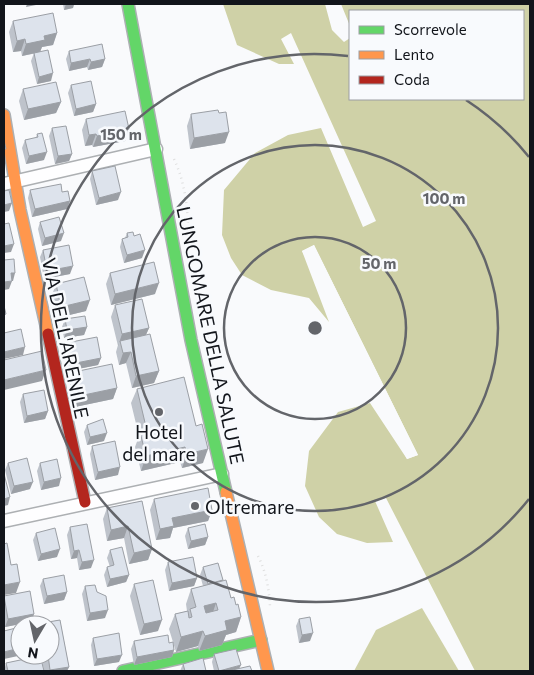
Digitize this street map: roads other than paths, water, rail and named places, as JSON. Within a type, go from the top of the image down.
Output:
[{"type":"street","name":"LUNGOMARE DELLA SALUTE","points":[[128,4],[191,340],[268,671]]},
{"type":"street","name":"VIA DELL'ARENILE","points":[[4,115],[10,182],[20,210],[85,502]]},
{"type":"street","points":[[10,182],[156,149]]},
{"type":"street","points":[[4,521],[85,502],[222,474]]},
{"type":"street","points":[[123,671],[261,640]]},
{"type":"place","name":"Hotel del mare","points":[[159,412]]},
{"type":"place","name":"Oltremare","points":[[195,506]]}]
